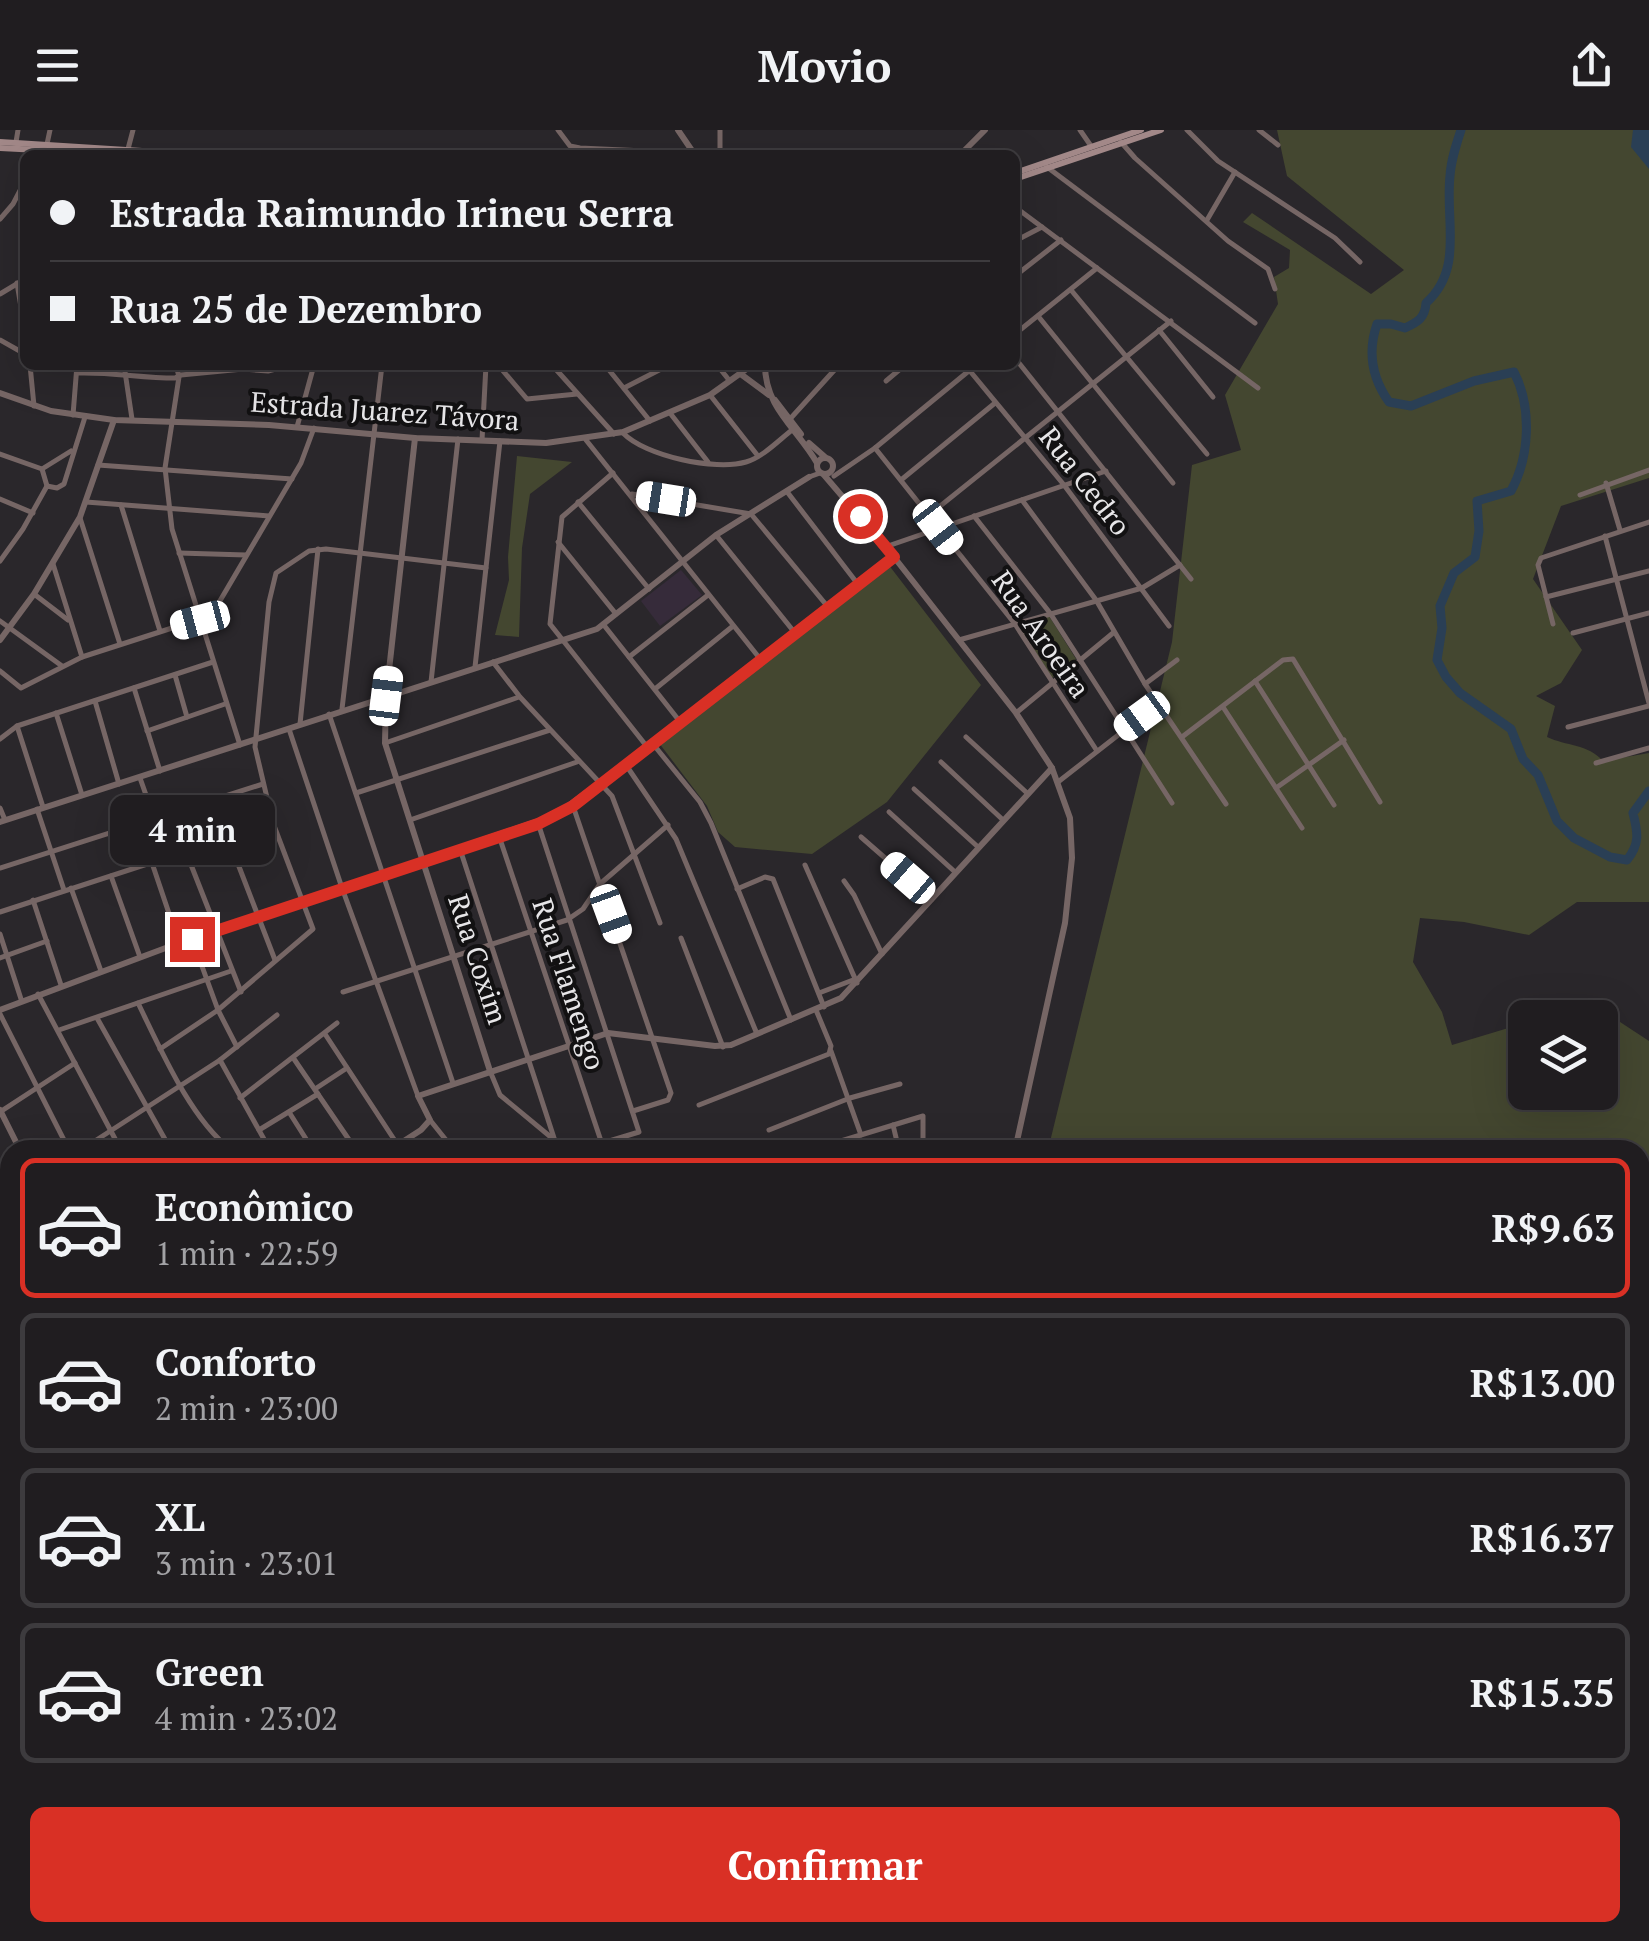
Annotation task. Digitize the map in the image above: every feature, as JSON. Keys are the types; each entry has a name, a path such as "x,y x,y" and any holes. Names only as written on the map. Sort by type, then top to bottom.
{"main road":[{"path":"1020,174 1140,130"},
{"path":"1020,175 1161,130"},
{"path":"0,145 16,142 27,149"},
{"path":"0,145 46,150"}],"street":[{"path":"16,142 18,130"},
{"path":"46,150 50,130"},
{"path":"558,130 570,146 630,150"},
{"path":"965,150 985,130"},
{"path":"1080,130 1091,146"},
{"path":"1186,130 1218,161 1335,238 1360,262"},
{"path":"1259,130 1278,145"},
{"path":"1121,142 1228,241 1268,269 1275,289"},
{"path":"1047,167 1255,323"},
{"path":"1207,220 1235,172"},
{"path":"0,219 20,191"},
{"path":"1020,211 1258,388"},
{"path":"1020,238 1042,227"},
{"path":"1020,272 1061,240"},
{"path":"1020,330 1098,268"},
{"path":"0,294 20,282"},
{"path":"17,283 20,301"},
{"path":"1071,290 1207,454"},
{"path":"1038,316 1173,483"},
{"path":"928,515 1170,321"},
{"path":"1159,330 1213,397"},
{"path":"1020,364 1191,579"},
{"path":"30,370 34,406"},
{"path":"73,415 78,370"},
{"path":"125,370 132,419"},
{"path":"177,370 165,468 170,509 179,552 240,746"},
{"path":"78,373 179,376 204,370"},
{"path":"297,427 313,370"},
{"path":"342,710 381,370"},
{"path":"482,440 486,370"},
{"path":"502,370 527,399 577,394"},
{"path":"556,370 618,433 649,452 708,462 745,463 792,430"},
{"path":"610,370 650,421"},
{"path":"624,388 656,370"},
{"path":"721,370 731,383"},
{"name":"Estrada Juarez Távora","path":"0,393 34,406 114,420 297,427 546,444 618,433 710,396 747,370"},
{"path":"768,370 769,396"},
{"path":"769,370 773,395 825,470"},
{"path":"790,419 834,370"},
{"path":"886,381 899,370"},
{"path":"0,808 2,821 561,641 603,624 716,535 809,477 875,448 965,370"},
{"name":"Rua Cedro","path":"969,370 1064,485 1169,626"},
{"path":"742,375 769,396 1016,713 1058,782 1073,838 1065,922 1016,1140"},
{"path":"710,396 758,456"},
{"path":"900,480 996,402"},
{"path":"670,413 708,462"},
{"path":"47,486 57,488 64,484 84,417"},
{"path":"0,640 34,594 80,517 114,420"},
{"path":"203,630 306,455 314,428"},
{"name":"Rua Coxim","path":"415,438 386,696 385,743 490,1070"},
{"path":"431,682 458,438"},
{"path":"586,440 762,660"},
{"path":"475,667 500,441"},
{"path":"0,454 42,469 73,448"},
{"name":"Rua Aroeira","path":"875,448 1015,624 1097,751"},
{"path":"98,465 292,479"},
{"path":"0,561 47,486 42,469"},
{"path":"1580,495 1649,470"},
{"path":"885,547 1106,471"},
{"path":"612,473 562,517 548,614 550,624 705,811 790,1020"},
{"path":"1606,484 1620,530"},
{"path":"788,493 857,583"},
{"path":"630,494 751,514 828,608"},
{"path":"0,499 33,513"},
{"path":"1022,500 1096,600 1145,684 1226,804"},
{"path":"577,501 649,589"},
{"path":"86,502 269,516"},
{"path":"121,505 160,631"},
{"path":"974,516 1050,613 1172,803"},
{"path":"80,517 120,644"},
{"path":"1552,624 1538,565 1545,556 1649,522"},
{"path":"716,535 795,633"},
{"path":"1568,727 1649,704 1605,536"},
{"path":"557,541 616,614"},
{"path":"300,724 318,549"},
{"path":"160,1049 241,992 313,929 274,823 254,741 272,582 285,565 318,549 486,568"},
{"path":"179,552 246,555"},
{"path":"64,1140 0,1012 140,956 538,824 573,806 894,557"},
{"path":"52,564 82,656"},
{"path":"959,640 1142,588 1180,565"},
{"path":"1546,597 1649,570"},
{"path":"34,594 70,622"},
{"path":"629,657 708,595"},
{"path":"1573,634 1649,613"},
{"path":"0,671 21,688 82,656 200,620"},
{"path":"0,622 62,666"},
{"path":"603,624 682,723"},
{"path":"656,689 733,626"},
{"path":"1016,713 1114,634"},
{"path":"1182,737 1290,658 1380,802"},
{"path":"1145,684 1177,660"},
{"path":"0,738 17,726 213,662"},
{"path":"492,662 578,762 601,783 617,807 660,923"},
{"path":"1639,665 1649,662"},
{"path":"175,676 187,718"},
{"path":"1256,682 1334,805"},
{"path":"134,688 160,771"},
{"path":"385,743 520,697"},
{"path":"94,701 119,784"},
{"path":"148,730 226,704"},
{"path":"1058,782 1159,704"},
{"path":"1223,707 1302,828"},
{"path":"56,713 82,796"},
{"path":"329,714 453,1083"},
{"path":"17,726 50,851 101,970"},
{"path":"289,729 418,1096 446,1140"},
{"path":"356,794 550,730"},
{"path":"966,738 1026,792"},
{"path":"1276,788 1344,740"},
{"path":"1596,763 1649,748"},
{"path":"410,820 578,762"},
{"path":"941,762 1002,820"},
{"path":"626,764 668,825 757,1034"},
{"path":"418,1096 608,1033 723,1047 840,998 1052,768"},
{"path":"140,778 168,857"},
{"path":"0,868 263,784"},
{"path":"914,789 978,847"},
{"path":"573,806 672,1098 633,1110"},
{"path":"889,812 955,872"},
{"path":"0,912 274,823"},
{"path":"538,824 633,1110 638,1132 614,1140"},
{"path":"343,992 568,920 584,908 600,884 668,825"},
{"name":"Rua Flamengo","path":"499,836 601,1140"},
{"path":"861,837 932,899"},
{"path":"228,838 275,960"},
{"path":"460,849 555,1140"},
{"path":"186,852 241,992"},
{"path":"152,863 179,943"},
{"path":"805,864 855,982"},
{"path":"111,876 140,956"},
{"path":"737,888 770,877 819,993 832,1051 861,1136"},
{"path":"844,881 882,954"},
{"path":"33,900 61,985"},
{"path":"0,934 4,957 22,1000"},
{"path":"681,938 723,1047"},
{"path":"192,939 218,1010 237,1047"},
{"path":"4,957 46,942"},
{"path":"58,1030 231,970"},
{"path":"819,993 855,982"},
{"path":"37,994 116,1140"},
{"path":"138,1004 160,1049 220,1140"},
{"path":"96,1140 220,1060 277,1015"},
{"path":"97,1018 165,1140"},
{"path":"240,1098 337,1024"},
{"path":"325,1034 391,1140"},
{"path":"699,1105 832,1051"},
{"path":"294,1059 349,1140"},
{"path":"220,1060 264,1140"},
{"path":"15,1140 0,1111 75,1063"},
{"path":"258,1130 347,1068"},
{"path":"490,1070 500,1094 553,1140"},
{"path":"769,1130 850,1098 900,1084"},
{"path":"289,1112 307,1140"},
{"path":"847,1140 924,1116 924,1140"},
{"path":"406,1140 430,1120"},
{"path":"893,1125 897,1140"}],"shaded area":[{"path":"681,570 702,595 660,626 641,601"}],"green space":[{"path":"1277,130 1649,130 1649,478 1561,506 1533,579 1582,650 1561,683 1536,696 1555,706 1547,737 1584,748 1603,761 1649,753 1649,902 1577,902 1529,935 1420,918 1413,962 1442,1012 1452,1045 1508,1028 1508,1110 1618,1110 1618,1021 1649,1041 1649,1140 1050,1140 1172,642 1192,465 1241,450 1225,395 1278,304 1274,277 1289,268 1290,250 1243,222 1252,213 1371,294 1404,270 1287,176"},
{"path":"517,456 572,462 530,494 522,548 519,637 495,635 509,580"},
{"path":"888,564 981,685 887,802 812,854 735,847 718,832 707,806 659,743"},
{"path":"1049,616 1076,659 1052,678 1019,626"}],"water":[{"path":"1633,130 1649,130 1649,169 1631,147"}],"waterway":[{"path":"1461,130 1451,170 1450,244 1445,275 1417,321 1405,328 1377,324 1372,345 1373,365 1389,402 1411,406 1474,381 1514,372 1524,400 1526,432 1522,463 1511,491 1477,501 1479,531 1475,557 1454,573 1440,606 1442,628 1437,660 1460,693 1511,729 1523,759 1538,775 1557,821 1574,838 1610,857 1627,860 1637,838 1633,813 1649,791"}],"route":[{"path":"192,939 538,824 573,806 894,557 860,516"}]}
